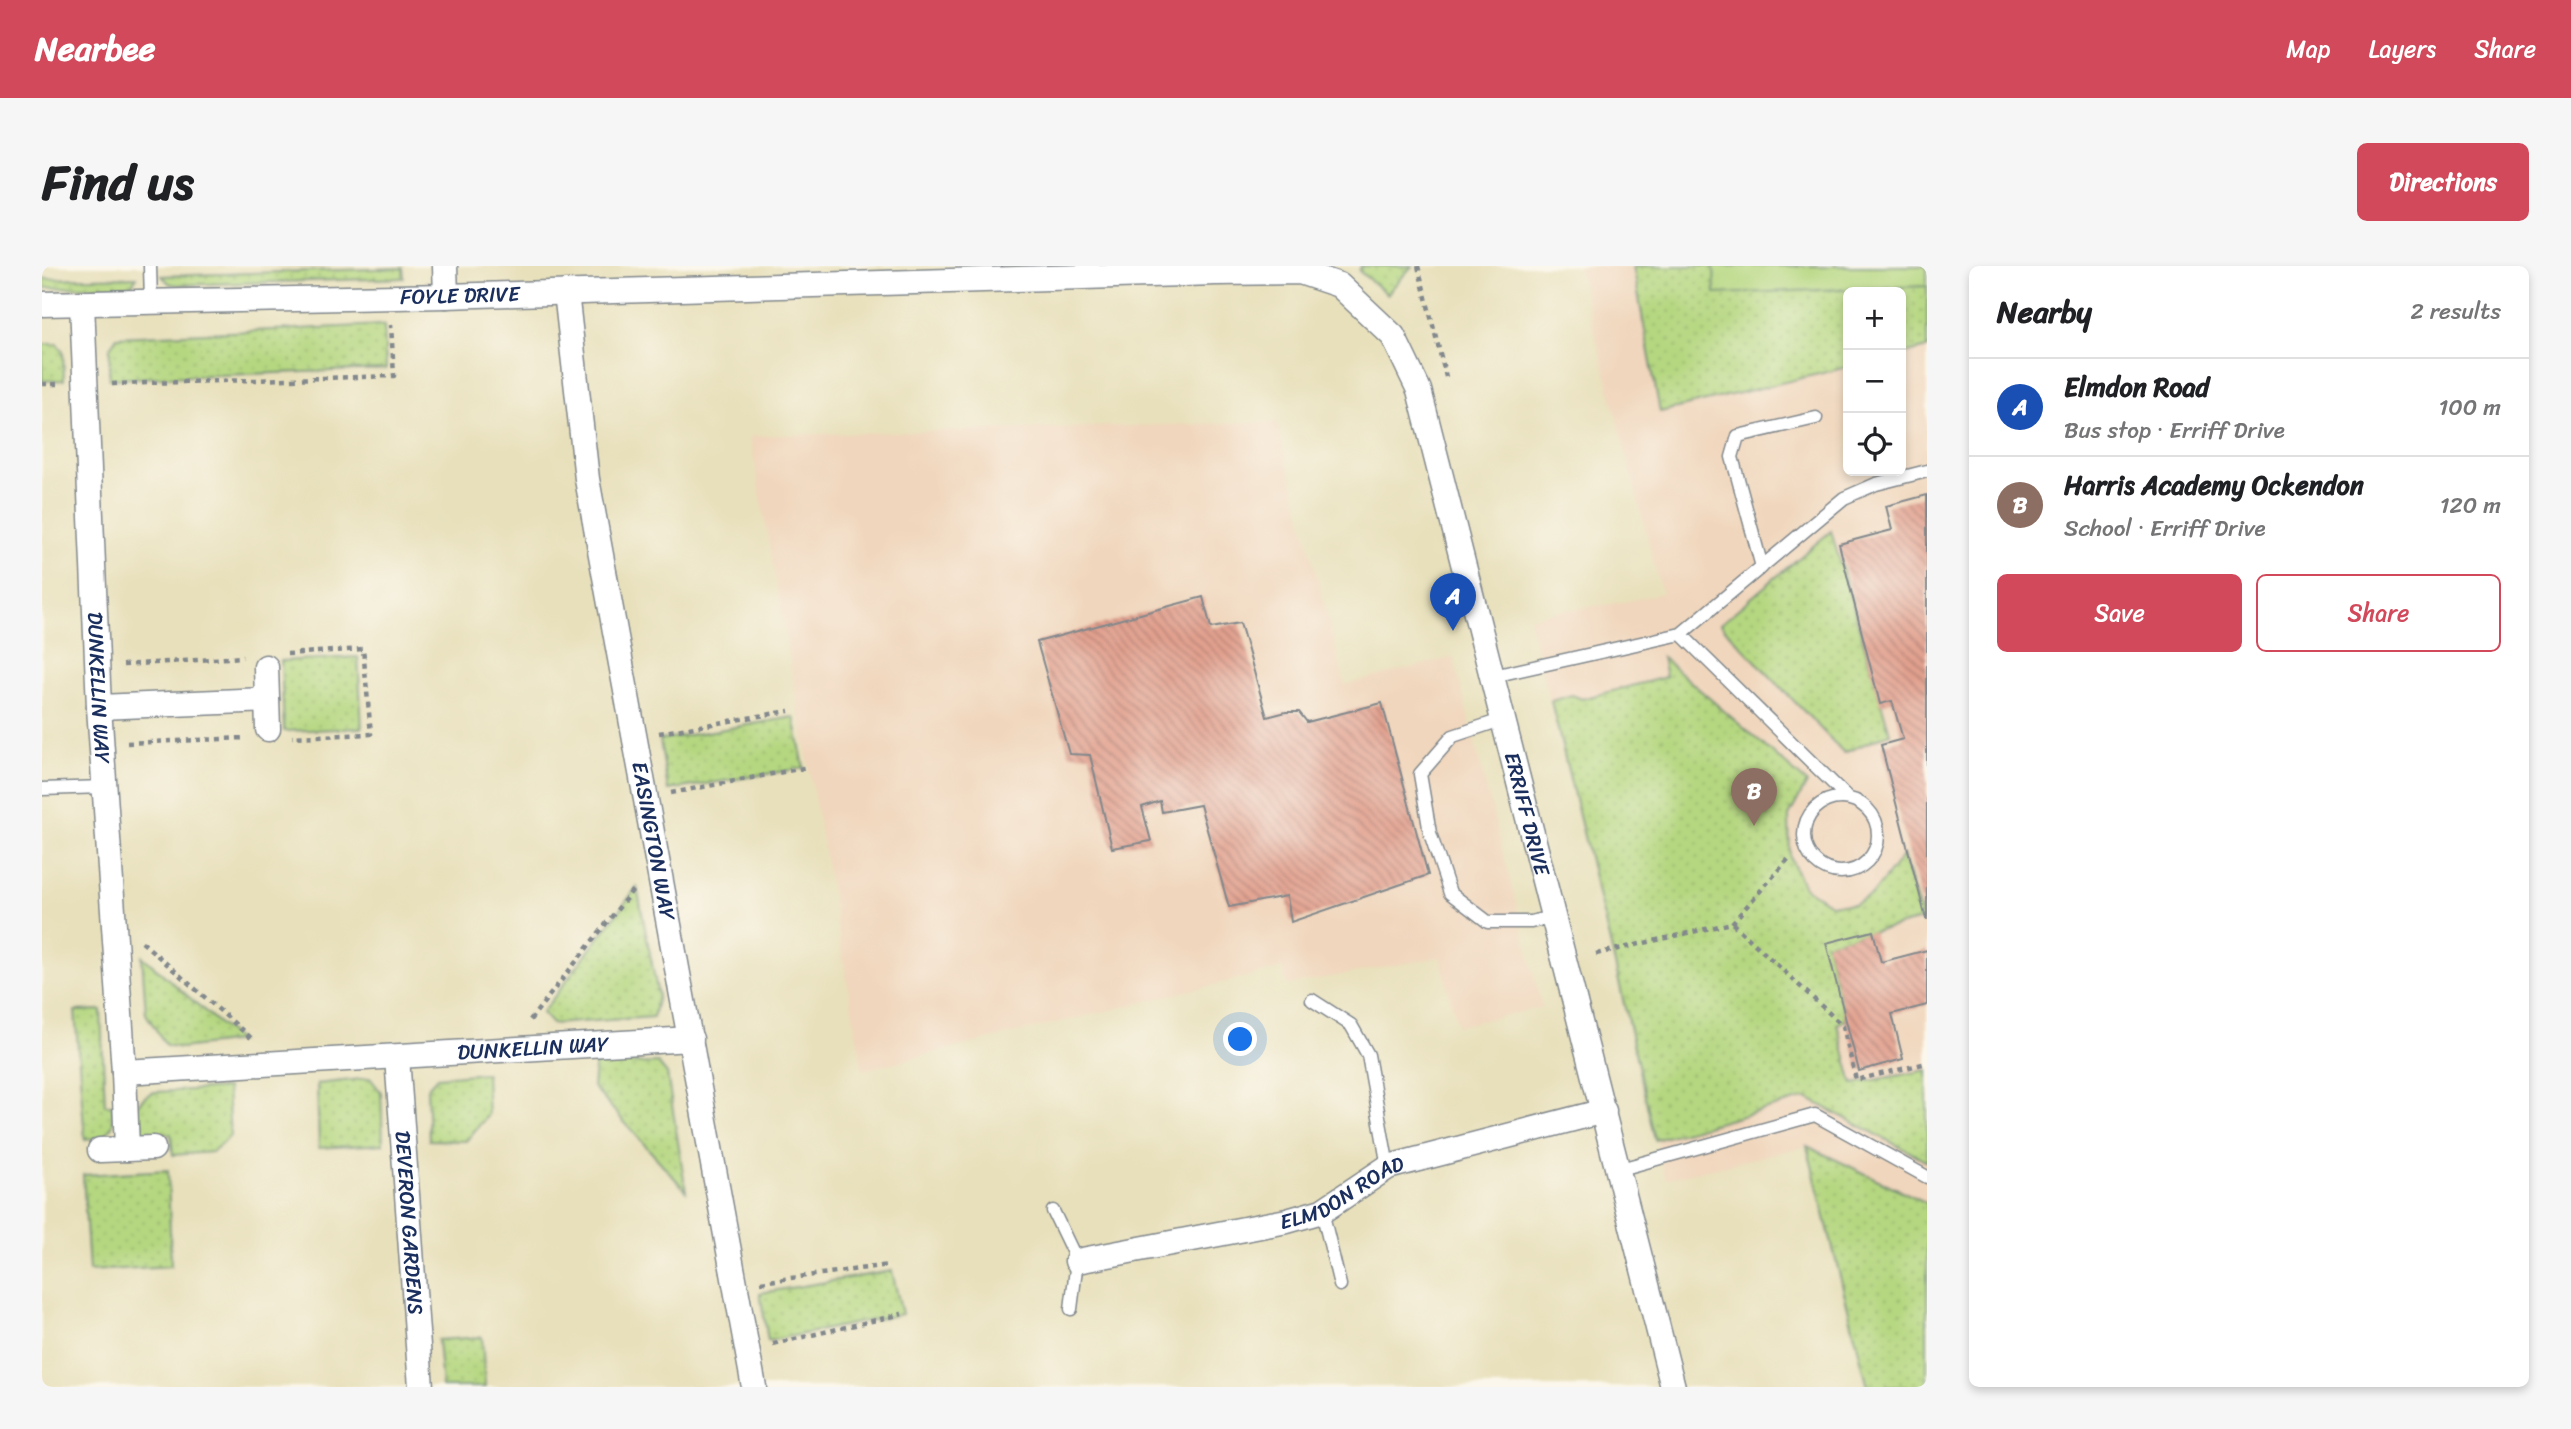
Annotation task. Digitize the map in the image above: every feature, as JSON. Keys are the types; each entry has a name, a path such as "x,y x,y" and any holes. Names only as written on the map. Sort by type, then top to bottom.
{"street":[{"path":"445,266 446,296"},
{"name":"FOYLE DRIVE","path":"42,304 446,296 1216,273 1300,272 1343,276"},
{"name":"ERRIFF DRIVE","path":"1343,276 1392,336 1419,390 1673,1387"},
{"name":"EASINGTON WAY","path":"566,292 587,479 754,1387"},
{"name":"DUNKELLIN WAY","path":"82,303 99,707 127,1149"},
{"path":"266,667 268,729"},
{"path":"99,707 267,700"},
{"name":"DUNKELLIN WAY","path":"124,1072 691,1039"},
{"name":"DEVERON GARDENS","path":"397,1057 421,1387"},
{"name":"ELMDON ROAD","path":"1077,1261 1268,1227 1322,1211 1388,1167 1604,1111"},
{"path":"100,1150 153,1148"}],"lane":[{"path":"150,266 151,302"},
{"path":"1762,567 1732,457 1738,436 1816,418"},
{"path":"1493,676 1681,635 1844,498 1876,484 1927,471"},
{"path":"1681,635 1849,799 1863,804 1872,813 1878,824 1879,837 1870,860 1848,873 1835,873 1823,869 1807,851 1804,827 1809,816 1828,800 1849,799"},
{"path":"1504,719 1453,736 1420,774 1430,833 1450,894 1488,922 1531,922 1554,916"},
{"path":"42,789 104,787"},
{"path":"1312,1000 1351,1025 1368,1055 1388,1167"},
{"path":"1618,1170 1815,1115 1927,1177"},
{"path":"1053,1211 1077,1261 1070,1309"},
{"path":"1322,1211 1340,1285"}],"path":[{"path":"1418,266 1446,380"},
{"path":"104,384 394,376 391,325"},
{"path":"653,733 789,711"},
{"path":"663,794 804,768"},
{"path":"1596,954 1732,923 1790,858"},
{"path":"529,1022 636,886"},
{"path":"1732,923 1843,1026 1856,1080 1927,1063"},
{"path":"139,939 252,1038"},
{"path":"749,1284 889,1265"},
{"path":"760,1347 902,1314"}],"shaded area":[{"path":"1578,266 1927,266 1927,1387 1868,1387 1807,1146 1666,1179 1529,618 1662,593"},
{"path":"1277,422 1345,685 1453,657 1542,1007 1458,1026 1440,957 1287,985 1283,968 863,1070 750,436"}],"green space":[{"path":"1361,266 1412,266 1387,294 1359,271"},
{"path":"1633,266 1927,266 1927,348 1906,354 1906,287 1843,287 1843,368 1660,412"},
{"path":"1714,266 1927,266 1927,286 1843,287 1843,289 1715,294"},
{"path":"403,268 404,278 178,285 170,284 162,276"},
{"path":"137,277 131,286 42,288 42,279"},
{"path":"384,325 386,369 109,379 110,347 117,337"},
{"path":"42,344 57,344 63,351 64,380 42,381"},
{"path":"1831,531 1890,733 1844,753 1720,624"},
{"path":"358,657 362,728 284,731 281,661"},
{"path":"1662,657 1807,783 1789,816 1790,857 1804,887 1830,904 1854,904 1872,895 1903,855 1922,920 1826,943 1846,1020 1837,1024 1853,1084 1927,1070 1927,1161 1807,1098 1655,1140 1551,701 1572,695 1582,699 1666,677"},
{"path":"794,717 804,768 668,790 660,740"},
{"path":"637,887 658,995 653,1017 552,1024 542,1013"},
{"path":"142,956 239,1041 181,1048 166,1045 146,1014"},
{"path":"101,1010 105,1105 112,1105 113,1124 106,1136 85,1140 75,1011"},
{"path":"658,1063 667,1074 686,1191 593,1087 595,1064"},
{"path":"486,1073 488,1115 466,1141 429,1140 427,1088 437,1077"},
{"path":"370,1078 381,1092 383,1144 319,1148 317,1084"},
{"path":"227,1088 230,1136 212,1152 173,1155 171,1134 145,1135 138,1122 139,1104 147,1095 155,1092"},
{"path":"1807,1146 1927,1203 1927,1387 1868,1387"},
{"path":"168,1170 171,1266 89,1271 83,1175"},
{"path":"892,1271 902,1314 768,1341 760,1293"},
{"path":"482,1337 485,1387 442,1387 438,1340"}],"building":[{"path":"1927,495 1926,919 1881,745 1903,739 1892,701 1880,704 1839,544 1892,530 1886,506"},
{"path":"1203,597 1211,628 1240,623 1267,717 1299,712 1307,722 1382,703 1428,875 1291,922 1287,896 1229,907 1200,805 1162,812 1160,801 1142,807 1151,841 1112,848 1090,755 1069,754 1037,642"},
{"path":"1873,931 1881,962 1927,950 1927,1005 1892,1014 1903,1059 1859,1071 1826,943"}],"place":[{"name":"Elmdon Road","path":"1453,631"},
{"name":"Harris Academy Ockendon","path":"1754,826"}]}
